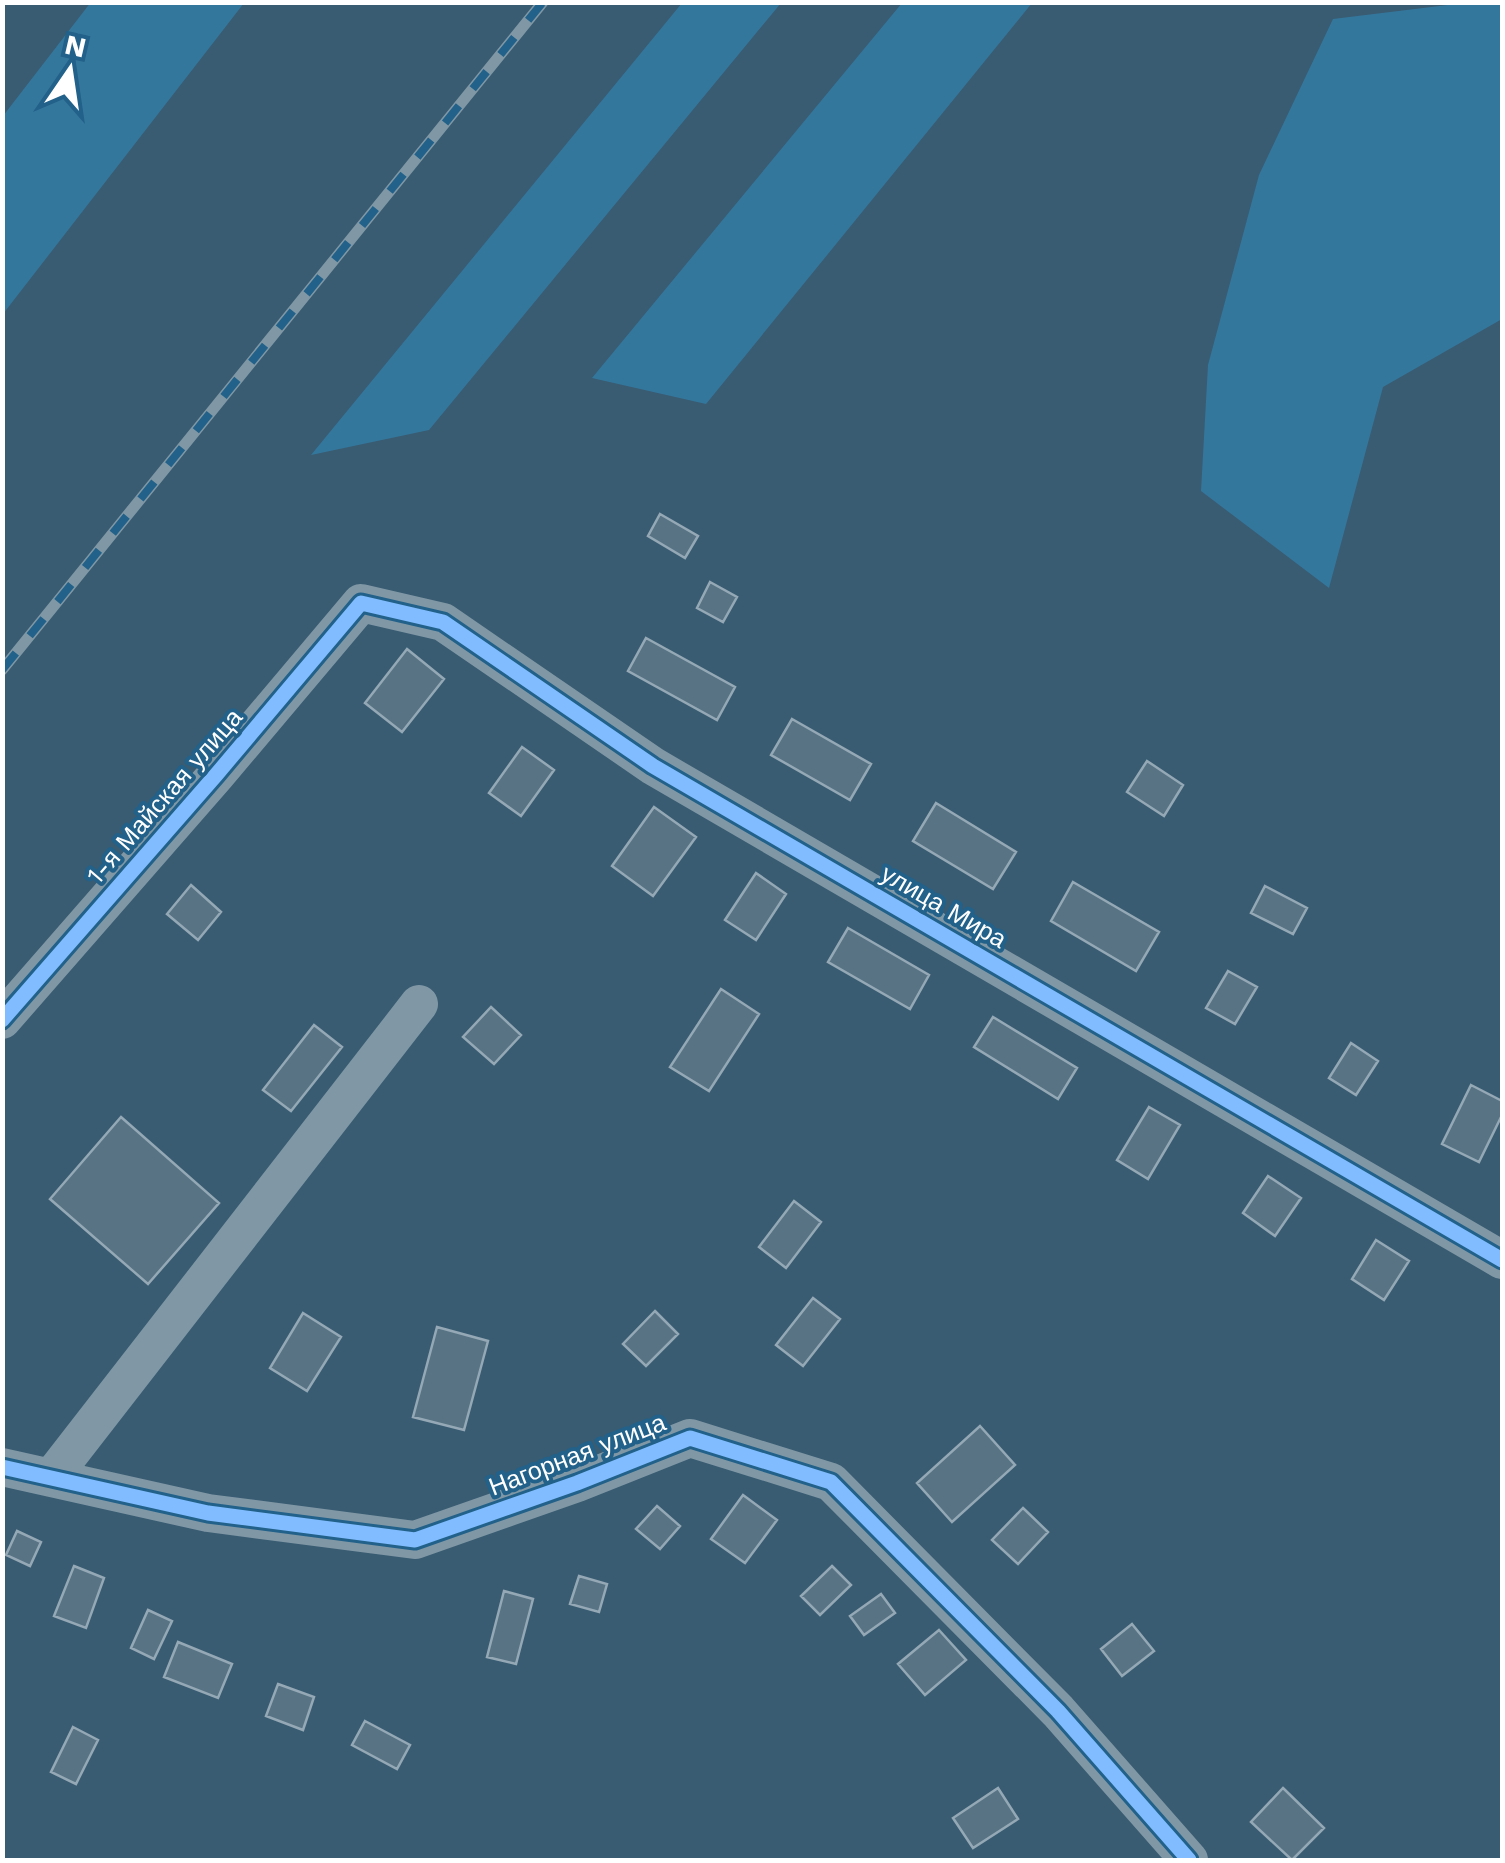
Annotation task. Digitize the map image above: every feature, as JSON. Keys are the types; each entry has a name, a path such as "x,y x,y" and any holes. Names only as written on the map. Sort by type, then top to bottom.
{"street":[{"name":"1-я Майская улица","path":"2,1020 361,604"},
{"name":"улица Мира","path":"361,604 443,622 652,766 1502,1260"},
{"path":"50,1478 419,1004"},
{"name":"Нагорная улица","path":"2,1468 208,1513 415,1540 690,1438 831,1482 1058,1711 1189,1860"}],"shaded area":[{"path":"91,2 244,3 3,314 3,116"},
{"path":"682,3 781,3 429,430 311,455"},
{"path":"902,3 1032,3 706,404 592,378"},
{"path":"1464,3 1502,3 1502,319 1383,387 1329,588 1201,491 1208,365 1259,175 1333,19"}],"building":[{"path":"660,514 698,536 685,558 648,536"},
{"path":"710,582 737,597 723,622 697,608"},
{"path":"646,638 735,687 717,720 628,671"},
{"path":"407,649 444,679 402,732 365,703"},
{"path":"792,719 871,764 850,800 771,755"},
{"path":"522,747 554,770 521,816 489,793"},
{"path":"1147,761 1183,785 1164,816 1127,792"},
{"path":"936,803 1016,852 993,889 913,841"},
{"path":"654,807 696,837 653,896 612,866"},
{"path":"756,873 786,894 756,940 725,920"},
{"path":"1073,882 1159,932 1136,971 1051,921"},
{"path":"191,885 221,912 198,940 167,914"},
{"path":"1265,886 1307,908 1293,934 1251,913"},
{"path":"848,928 929,975 910,1009 828,962"},
{"path":"1228,971 1257,987 1235,1024 1206,1008"},
{"path":"721,989 759,1014 709,1091 670,1067"},
{"path":"491,1007 521,1035 494,1064 463,1037"},
{"path":"993,1017 1077,1068 1058,1099 974,1047"},
{"path":"314,1025 342,1047 291,1111 263,1090"},
{"path":"1351,1043 1378,1061 1356,1095 1329,1078"},
{"path":"1471,1085 1502,1101 1502,1115 1479,1162 1442,1144"},
{"path":"1149,1107 1180,1125 1148,1179 1117,1160"},
{"path":"121,1117 219,1203 148,1284 50,1199"},
{"path":"1268,1176 1301,1198 1275,1236 1243,1213"},
{"path":"794,1201 821,1222 786,1268 759,1247"},
{"path":"1376,1240 1409,1261 1384,1300 1352,1279"},
{"path":"813,1298 840,1319 803,1366 776,1345"},
{"path":"655,1311 678,1334 646,1366 623,1344"},
{"path":"303,1313 341,1337 307,1391 270,1368"},
{"path":"437,1327 488,1341 464,1430 413,1417"},
{"path":"980,1426 1015,1465 952,1522 917,1483"},
{"path":"743,1495 777,1520 745,1563 711,1539"},
{"path":"657,1506 680,1526 660,1549 636,1529"},
{"path":"1023,1508 1048,1532 1018,1564 992,1540"},
{"path":"17,1531 41,1542 30,1566 6,1555"},
{"path":"74,1566 104,1578 86,1628 54,1616"},
{"path":"832,1566 851,1585 820,1615 801,1596"},
{"path":"579,1576 607,1584 599,1612 570,1604"},
{"path":"504,1591 533,1599 516,1664 487,1657"},
{"path":"881,1594 895,1613 864,1635 850,1616"},
{"path":"148,1610 172,1621 154,1659 131,1648"},
{"path":"1132,1624 1154,1651 1122,1676 1101,1649"},
{"path":"939,1630 966,1660 925,1695 898,1664"},
{"path":"178,1642 232,1664 218,1698 164,1677"},
{"path":"278,1684 314,1697 303,1730 266,1716"},
{"path":"365,1721 410,1745 397,1769 352,1745"},
{"path":"73,1727 98,1740 76,1784 51,1772"},
{"path":"998,1788 1018,1819 973,1848 953,1818"},
{"path":"1283,1788 1324,1828 1292,1860 1251,1822"}],"railway":[{"path":"2,670 543,2"}],"cycle path":[{"path":"2,1020 361,603 443,622 653,766 1502,1260"},
{"path":"2,1467 208,1513 415,1540 690,1438 831,1482 1058,1711 1189,1860"}]}
